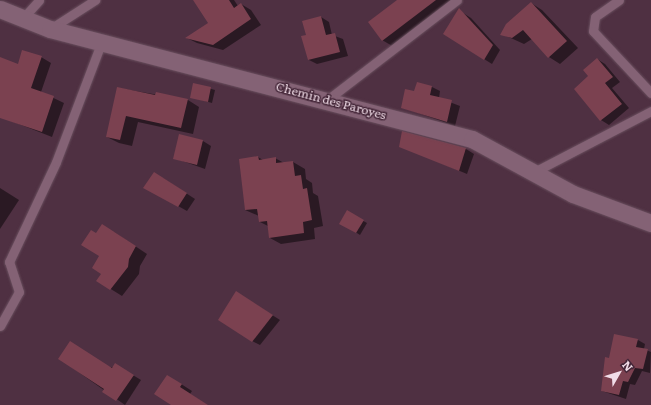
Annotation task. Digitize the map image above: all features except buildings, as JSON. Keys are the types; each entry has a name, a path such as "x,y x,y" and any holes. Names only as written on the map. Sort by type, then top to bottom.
{"street":[{"name":"Chemin des Paroyes","path":"0,9 50,28 472,139 573,194 651,223"}],"lane":[{"path":"23,18 40,0"},
{"path":"50,28 95,0"},
{"path":"327,100 457,0"},
{"path":"619,0 595,17 592,30 651,93"},
{"path":"0,326 20,292 9,262 56,162 102,41"},
{"path":"532,173 651,111"}]}
